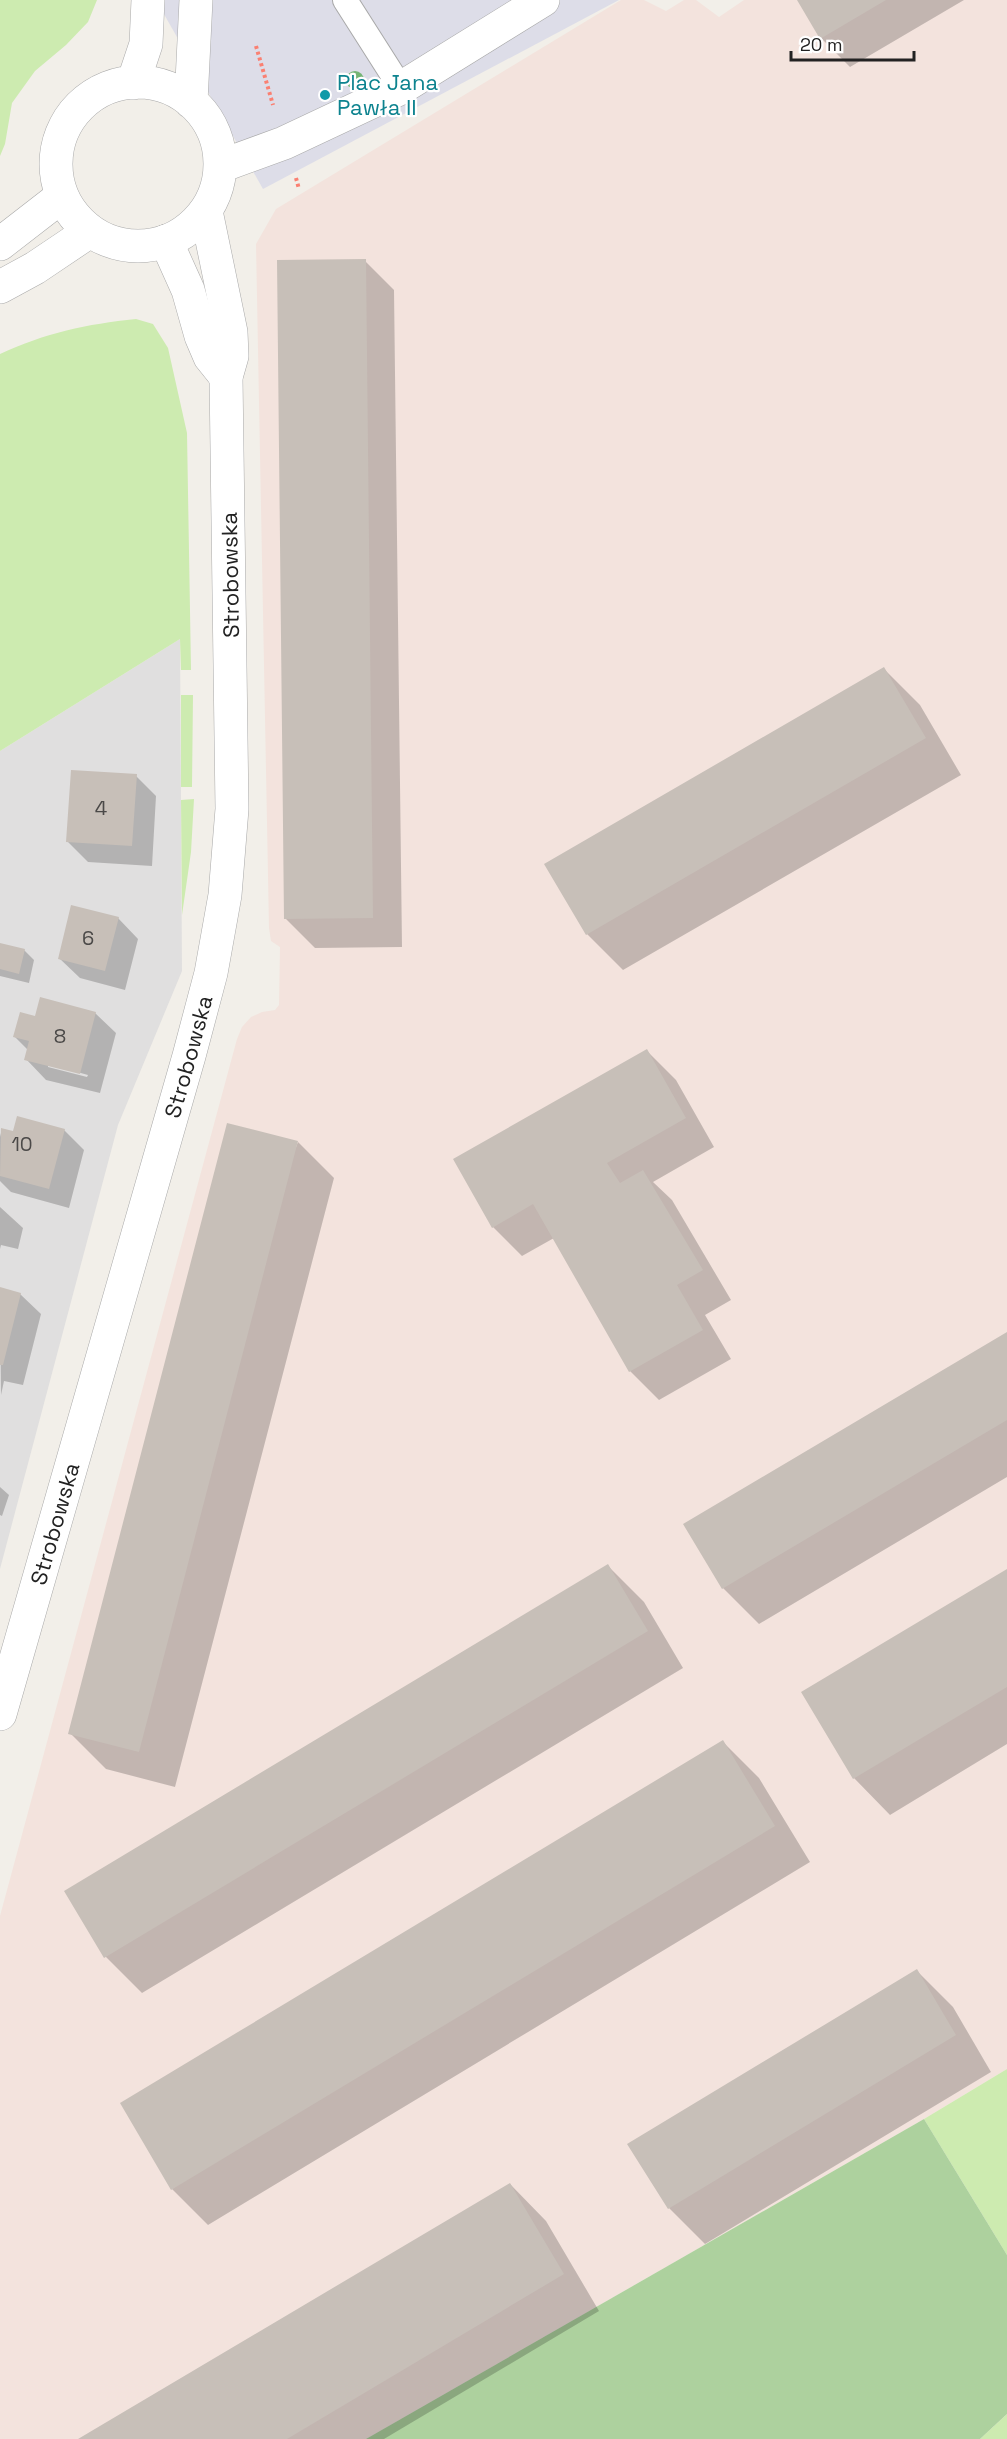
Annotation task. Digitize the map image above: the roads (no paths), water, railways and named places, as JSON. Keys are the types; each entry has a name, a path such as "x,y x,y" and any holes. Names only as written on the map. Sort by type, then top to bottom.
{"street":[{"path":"133,83 146,44 148,0"},
{"path":"191,102 196,0"},
{"path":"221,166 284,142 401,88 543,0"},
{"path":"133,83 146,83 170,89 191,102 211,129 218,144 221,166 217,188 206,211 193,226 175,238 131,247 90,231 73,216 62,196 57,175 56,152 64,129 78,108 98,93 121,84 133,83"},
{"path":"0,244 62,196"},
{"name":"Strobowska","path":"0,1714 189,1056 211,973 225,895 232,809 226,378 232,356 231,332 206,211"},
{"path":"0,287 34,268 90,231"},
{"path":"166,241 188,290 201,336 210,357 226,378"}],"lane":[{"path":"345,0 401,88"}],"place":[{"name":"Plac Jana Pawła II","path":"325,95"}]}
